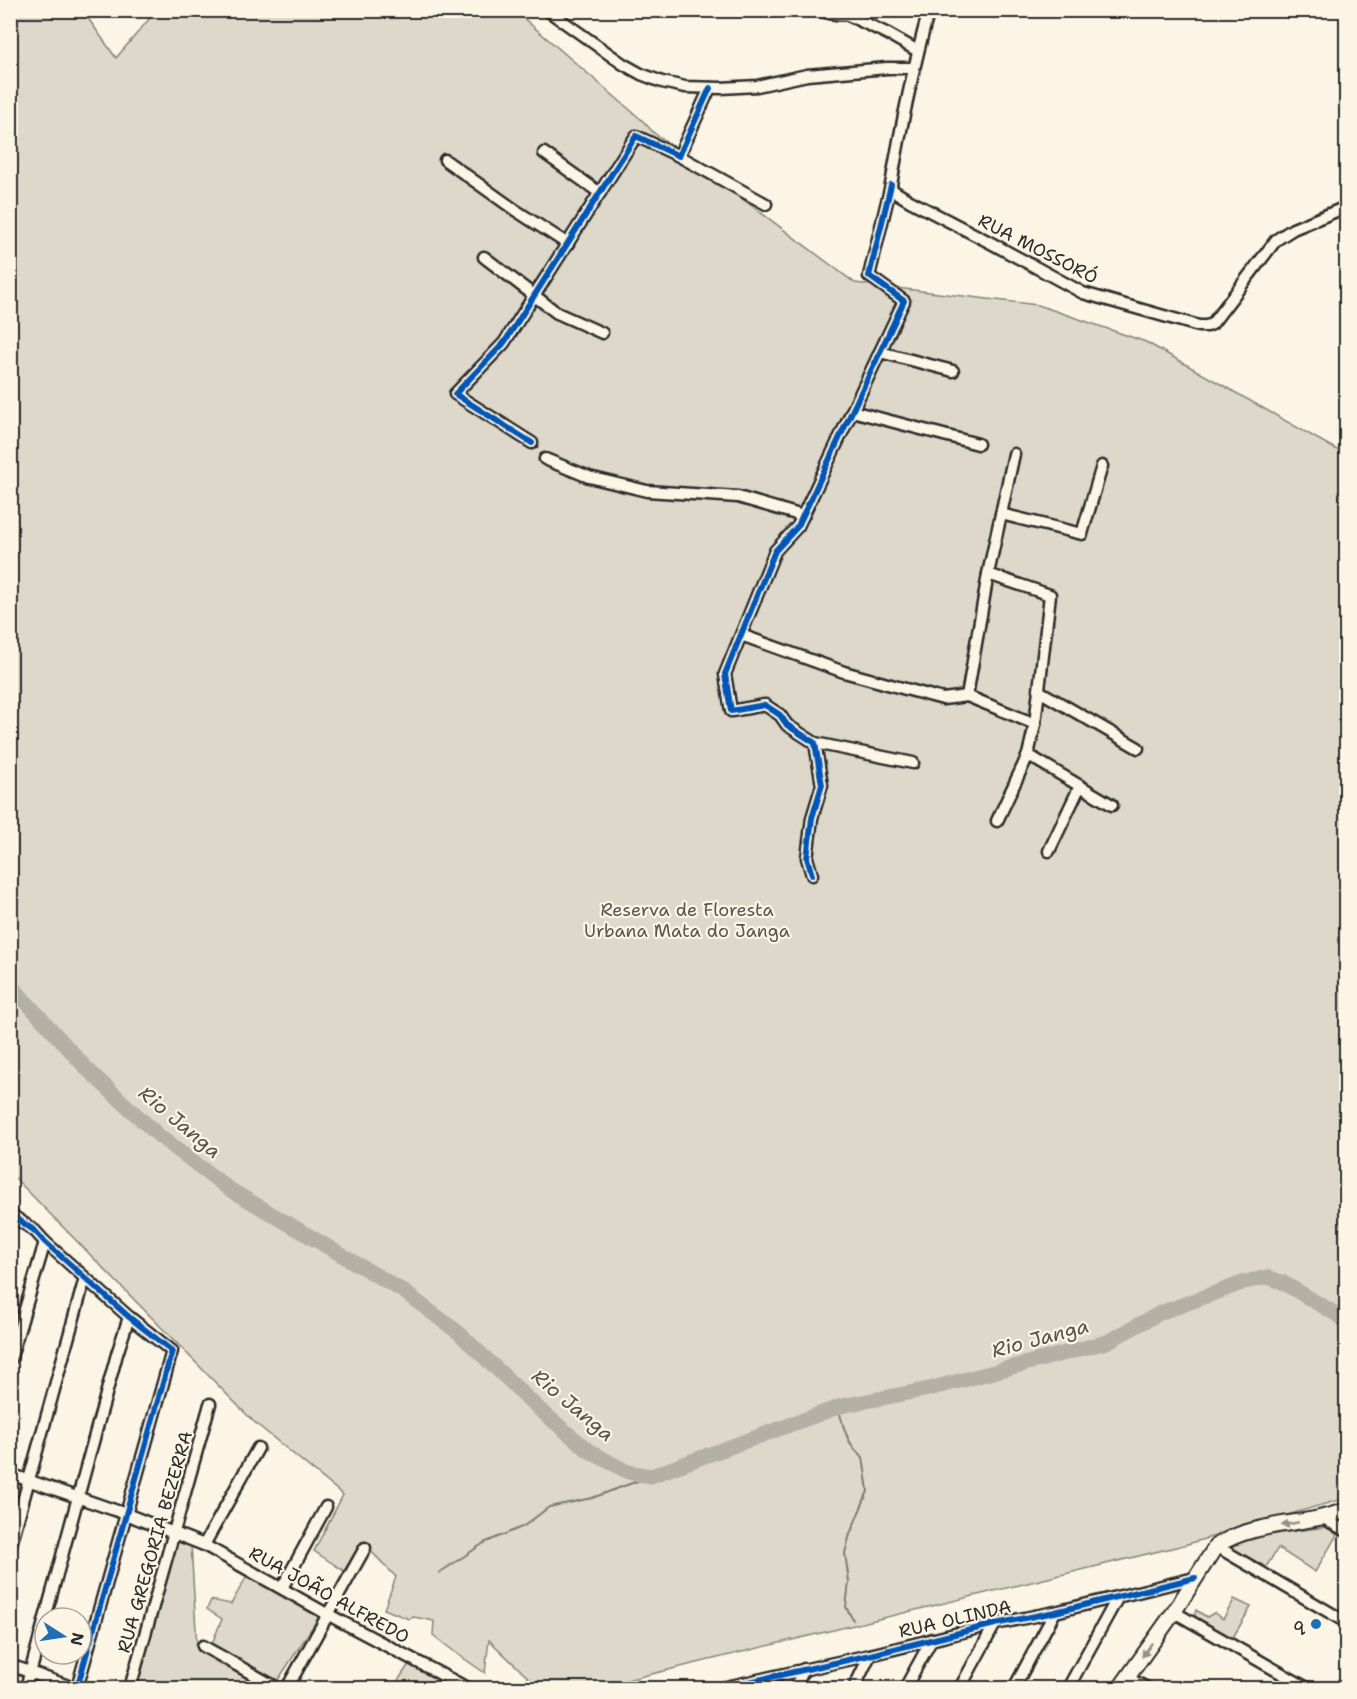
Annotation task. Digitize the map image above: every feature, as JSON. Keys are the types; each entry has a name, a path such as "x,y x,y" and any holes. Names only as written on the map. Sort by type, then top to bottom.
{"main road":[{"path":"1124,1683 1216,1546 1225,1540 1248,1532 1323,1518 1347,1510"},
{"path":"1343,1689 1347,1683"}],"street":[{"path":"547,10 623,64 662,82 685,87 758,86 807,75 914,68"},
{"path":"817,10 837,15 848,15 861,10"},
{"path":"913,763 815,743 787,725 780,715 765,705 731,711 725,674 775,551 798,526 904,301 869,276 891,185 901,124 929,10"},
{"path":"848,15 918,51"},
{"path":"679,156 710,88"},
{"path":"532,443 455,394 504,343 636,136 679,156 766,204"},
{"path":"544,153 600,193"},
{"path":"445,160 515,210 568,244"},
{"name":"RUA MOSSORÓ","path":"891,185 892,190 899,195 1083,293 1204,327 1212,324 1276,240 1293,229 1347,207"},
{"path":"484,257 557,313 602,333"},
{"path":"880,352 953,371"},
{"path":"852,411 978,444"},
{"path":"967,696 988,574 1014,454"},
{"path":"545,459 589,477 646,490 738,497 803,516"},
{"path":"1001,514 1082,534 1102,466"},
{"path":"988,574 1050,596 1035,724 1028,755 997,821"},
{"path":"741,635 844,672 902,688 943,699 967,696 1035,724"},
{"path":"1039,691 1138,748"},
{"path":"812,875 807,858 812,818 822,785 815,743"},
{"path":"1028,755 1112,805"},
{"path":"1050,851 1080,786"},
{"path":"10,1214 35,1230 85,1278 171,1351 76,1689 10,1665"},
{"path":"10,1360 45,1242"},
{"path":"10,1548 85,1278"},
{"path":"26,1689 77,1497 129,1317"},
{"name":"RUA GREGORIA BEZERRA","path":"130,1689 210,1404"},
{"path":"204,1545 258,1448"},
{"name":"RUA JOÃO ALFREDO","path":"10,1474 126,1514 204,1545 467,1689"},
{"path":"282,1588 326,1508"},
{"path":"1323,1518 1347,1531"},
{"path":"1216,1546 1347,1622"},
{"path":"287,1689 365,1548"},
{"name":"RUA OLINDA","path":"722,1689 1195,1578"},
{"path":"1068,1689 1118,1596"},
{"path":"1173,1611 1307,1689"},
{"path":"1014,1689 1055,1612"},
{"path":"960,1689 995,1624"},
{"path":"905,1689 932,1639"},
{"path":"202,1646 277,1689"},
{"path":"854,1689 870,1655"},
{"path":"795,1689 804,1669"},
{"path":"1124,1683 1146,1689"}],"green space":[{"name":"Reserva de Floresta Urbana Mata do Janga","path":"11,11 83,11 116,58 156,11 515,11 653,132 855,283 1038,305 1146,342 1346,455 1346,1498 1184,1545 594,1688 539,1688 489,1640 485,1673 433,1635 434,1621 414,1617 409,1619 384,1609 396,1577 362,1542 344,1571 314,1551 343,1495 253,1421 11,1175"},
{"path":"1327,1527 1337,1535 1315,1572 1278,1548 1266,1567 1228,1546 1272,1534"},
{"path":"176,1538 191,1544 197,1647 266,1688 135,1688"},
{"path":"247,1576 319,1617 278,1680 211,1646 222,1619 207,1609 211,1600 231,1604"},
{"path":"1234,1599 1251,1607 1232,1639 1194,1620 1196,1610 1207,1617 1214,1613 1223,1619"},
{"path":"409,1664 456,1688 408,1688 397,1682"}],"waterway":[{"name":"Rio Janga","path":"10,984 87,1069 158,1135 229,1189 403,1291 459,1333 539,1409 589,1451 628,1472 651,1476 841,1406 929,1389 1107,1342 1160,1313 1245,1282 1267,1277 1282,1282 1346,1320"},
{"path":"838,1407 849,1441 863,1457 868,1491 850,1534 845,1553 849,1582 846,1607 853,1620"},
{"path":"439,1573 484,1543 524,1526 549,1507 592,1498 651,1476"}],"cycle path":[{"path":"532,443 455,394 504,343 636,136 679,156 710,88"},
{"path":"812,875 807,858 812,818 822,785 815,743 787,725 780,715 765,705 731,711 725,674 775,551 798,526 904,301 869,276 891,185"},
{"path":"10,1214 35,1231 129,1317 172,1351 77,1688"},
{"path":"722,1688 1195,1578"}],"place":[{"name":"q","path":"1316,1624"}]}
